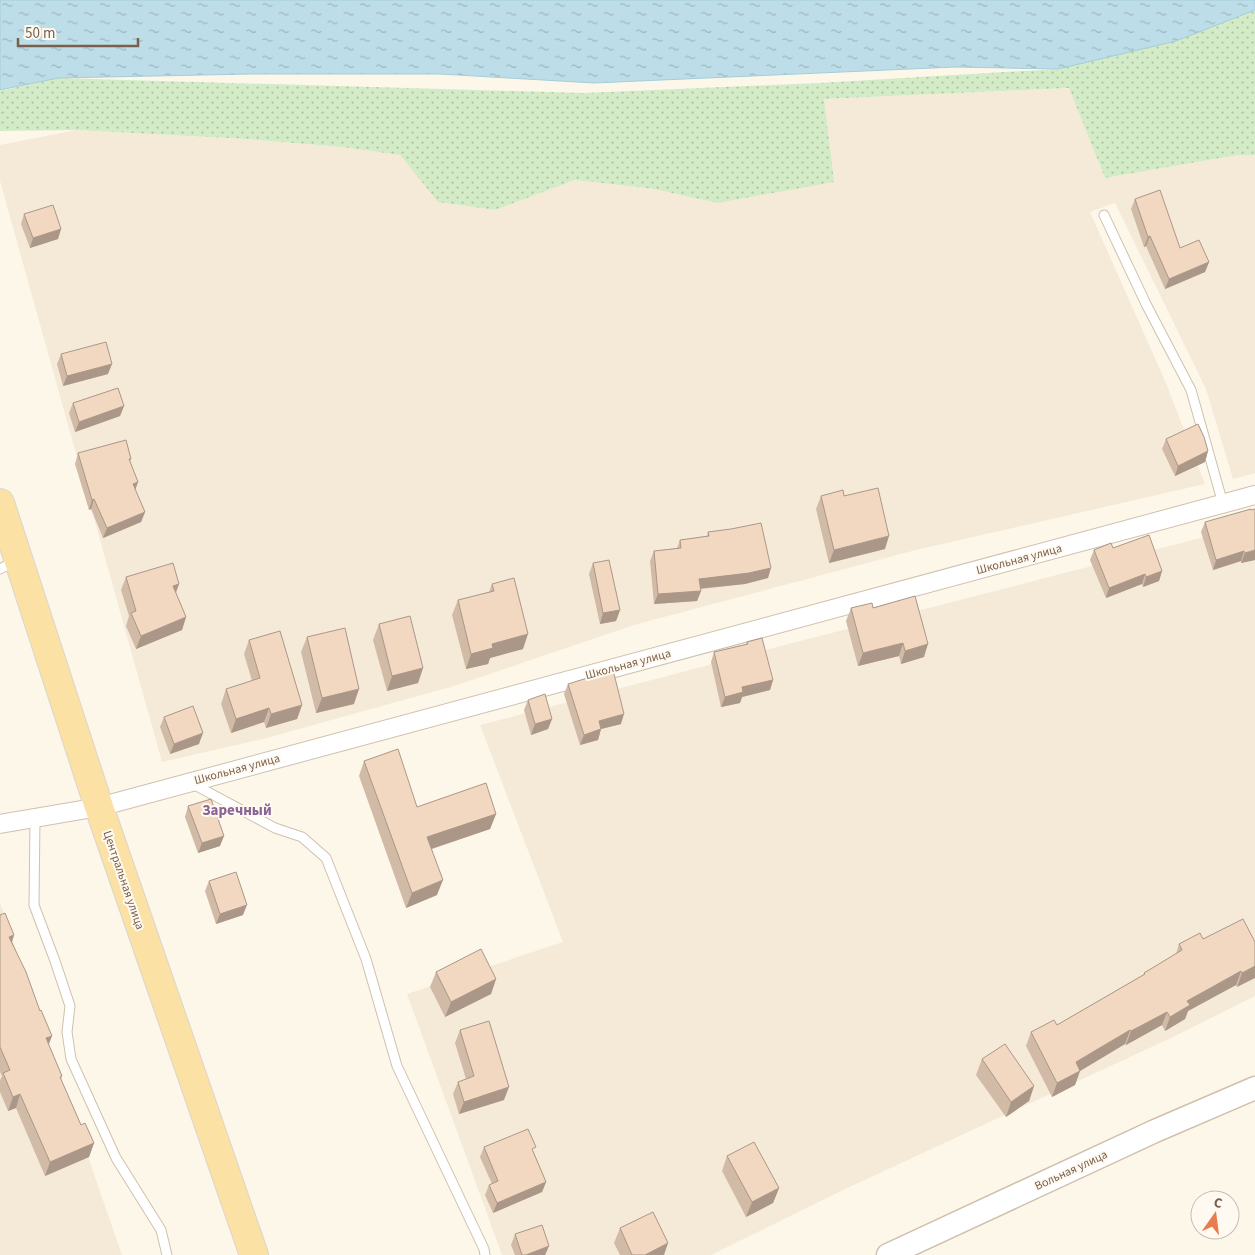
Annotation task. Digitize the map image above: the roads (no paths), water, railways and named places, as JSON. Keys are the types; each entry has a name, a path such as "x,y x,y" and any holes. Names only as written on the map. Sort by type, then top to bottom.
{"main road":[{"name":"Центральная улица","path":"0,503 9,564 99,807 254,1255"}],"street":[{"name":"Школьная улица","path":"0,824 99,807 1255,495"},
{"name":"Вольная улица","path":"888,1255 1154,1131 1255,1088"}],"lane":[{"path":"1104,215 1146,304 1191,390 1223,504"},
{"path":"189,782 276,828 302,837 326,858 366,958 397,1066 484,1249 485,1255"},
{"path":"35,818 34,905 70,1006 67,1032 71,1059 116,1158 161,1230 167,1255"}],"water":[{"path":"0,0 1255,0 1255,10 1176,41 1058,69 955,67 594,83 440,74 250,74 58,78 0,90"}],"district":[{"name":"Заречный","path":"237,810"}]}
